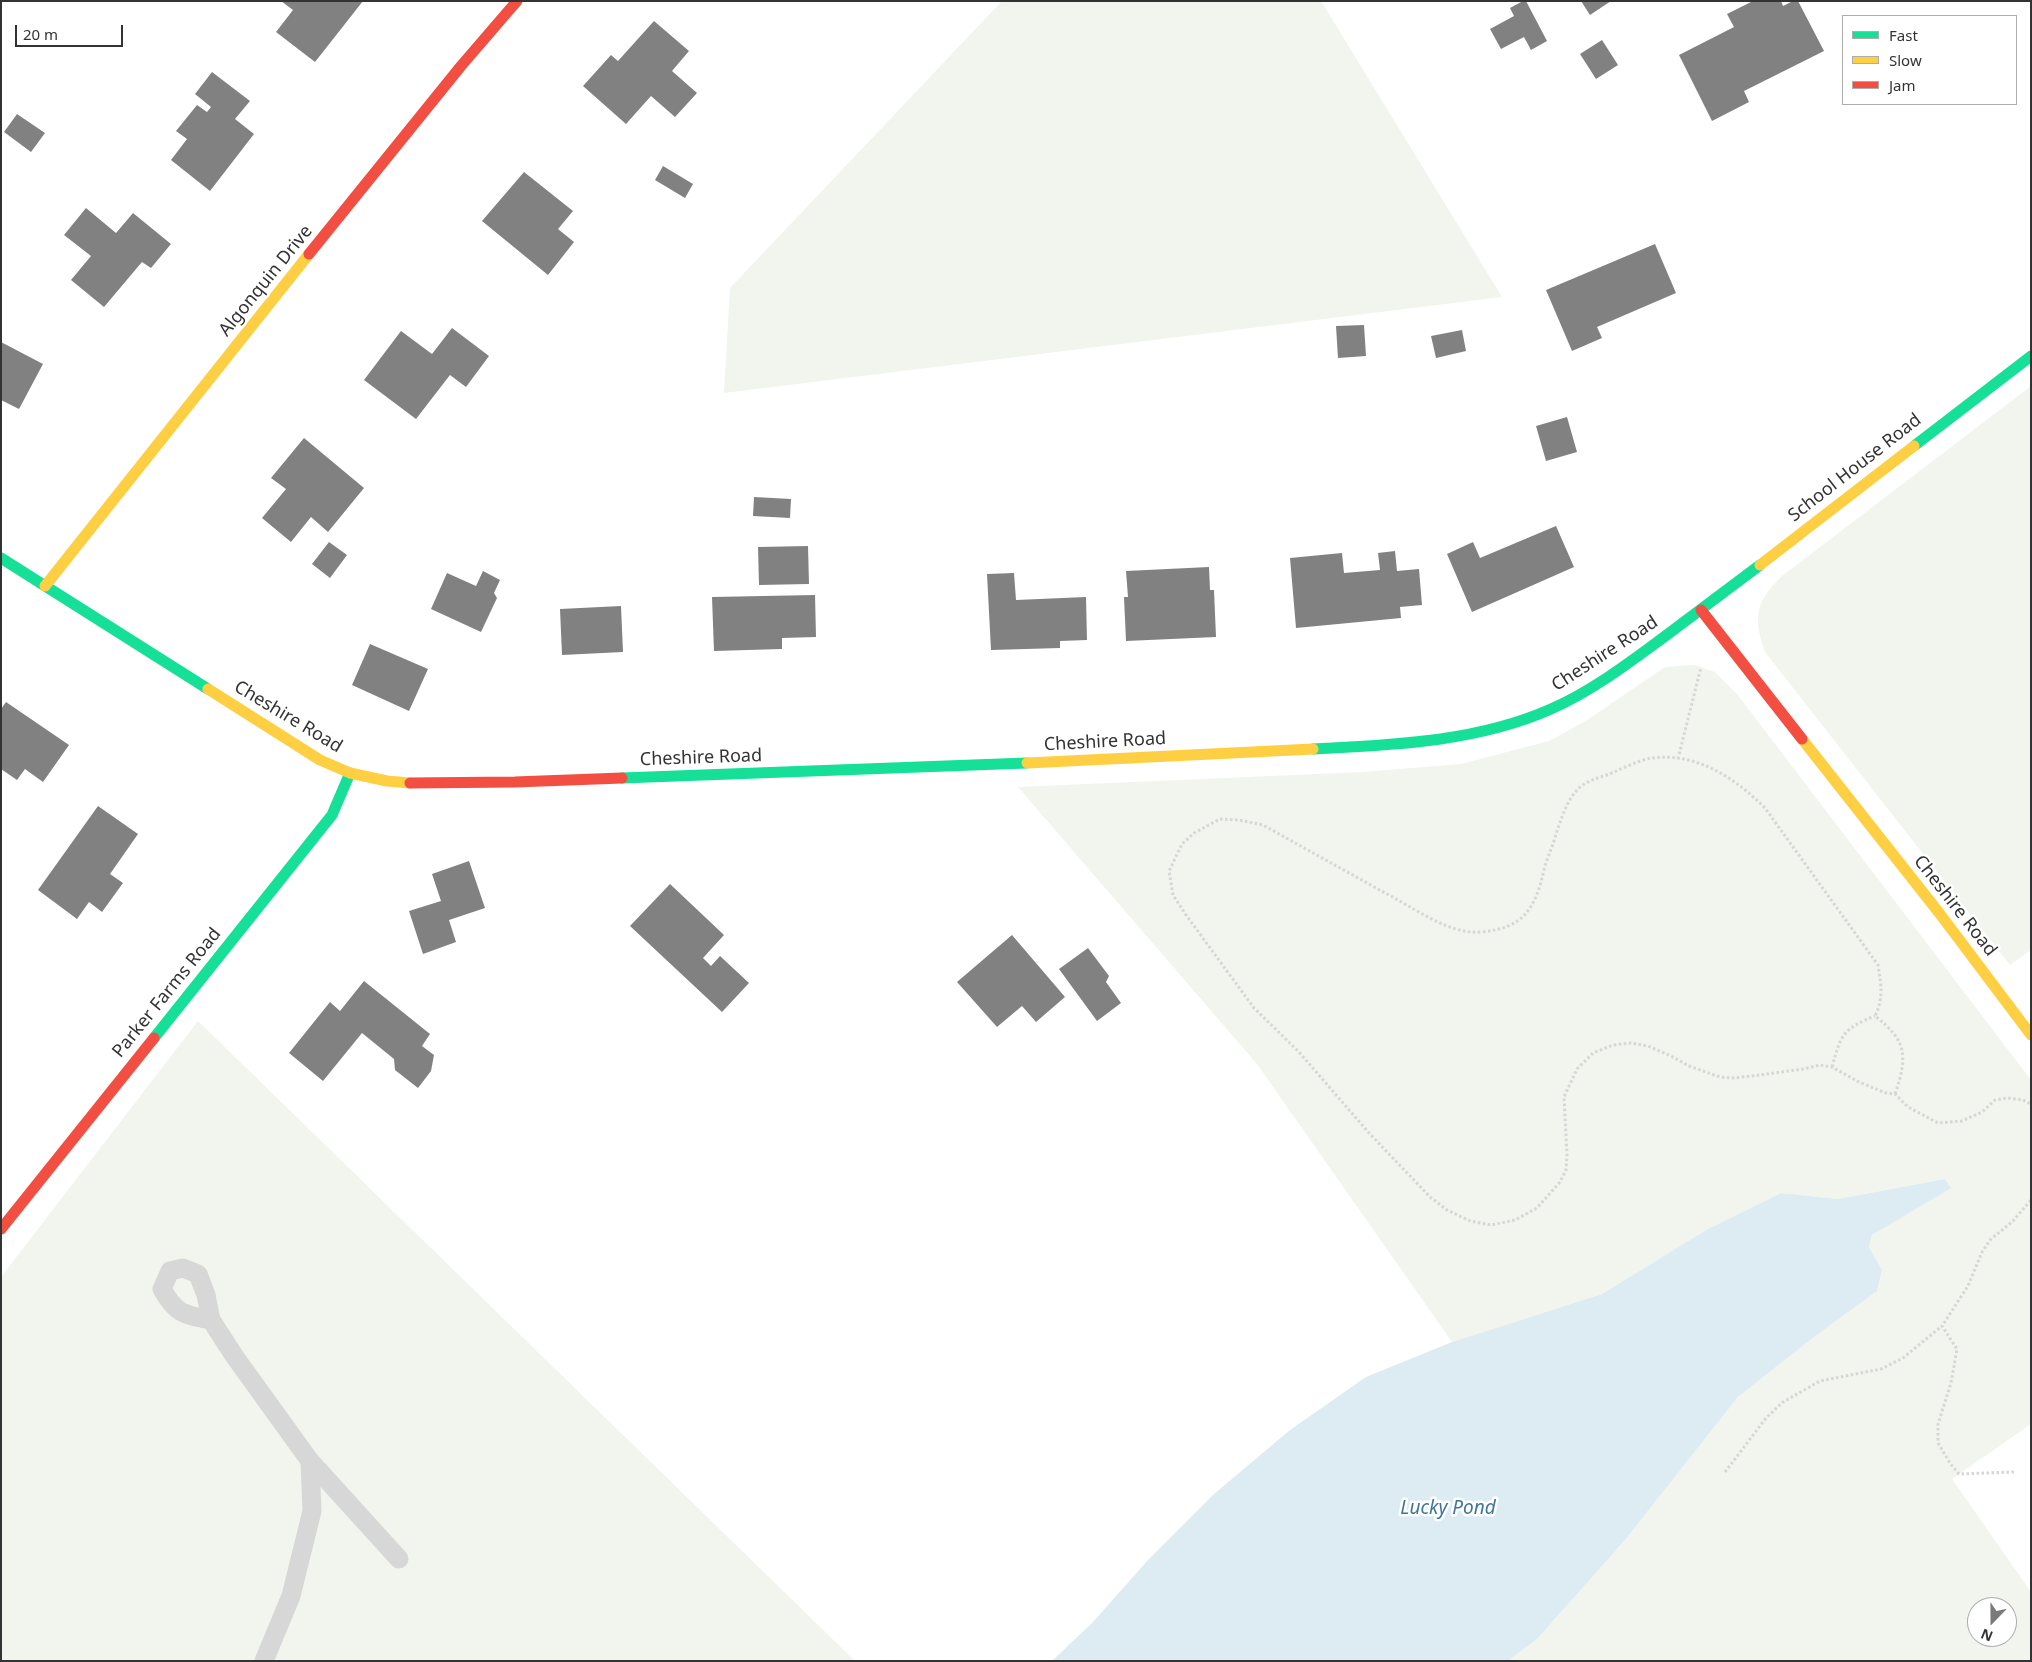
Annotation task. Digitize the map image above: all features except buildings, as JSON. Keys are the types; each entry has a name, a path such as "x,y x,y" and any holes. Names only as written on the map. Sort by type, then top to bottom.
{"street":[{"name":"Algonquin Drive","path":"45,586 134,472 461,66 517,1"},
{"name":"School House Road","path":"1701,610 2031,356"},
{"name":"Cheshire Road","path":"1,558 320,760 350,773 388,781 422,784 1075,761 1370,746 1458,736 1496,728 1551,709 1597,684 1701,610 1940,914 2031,1035"},
{"name":"Parker Farms Road","path":"1,1229 332,815 350,773"}],"lane":[{"path":"211,1320 235,1357 310,1461 399,1559"},
{"path":"264,1661 291,1596 312,1511 310,1461"}],"path":[{"path":"1678,759 1701,667"},
{"path":"1832,1067 1838,1043 1845,1032 1857,1023 1875,1016 1881,1004 1882,986 1878,965 1766,808 1745,789 1703,764 1678,759 1652,758 1592,779 1577,790 1569,802 1556,831 1544,868 1541,886 1533,906 1517,922 1498,929 1464,932 1430,918 1263,825 1240,820 1220,819 1194,833 1182,844 1169,871 1173,895 1254,1008 1298,1051 1370,1134 1430,1196 1447,1210 1470,1221 1491,1225 1515,1220 1537,1208 1560,1182 1566,1170 1567,1155 1564,1097 1577,1069 1593,1053 1613,1045 1631,1043 1648,1046 1704,1072 1720,1077 1734,1078 1803,1070 1820,1065 1832,1067 1859,1082 1886,1093 1895,1094 1908,1107 1938,1123 1962,1120 1982,1112 1995,1100 2008,1098 2023,1100 2031,1104"},
{"path":"1875,1016 1898,1036 1903,1055 1901,1078 1895,1094"},
{"path":"1725,1472 1766,1418 1783,1402 1820,1381 1881,1369 1903,1358 1942,1326 1968,1286 1982,1252 1990,1239 2012,1222 2031,1200"},
{"path":"1942,1326 1957,1349 1950,1383 1938,1424 1938,1443 1950,1463 1960,1474 2014,1472"}],"shaded area":[{"path":"1002,1 1321,1 1502,297 724,393 730,288"},
{"path":"2031,386 2031,950 2010,965 1765,652 1758,619 1766,594 1782,576"},
{"path":"1695,665 1715,672 1737,694 2031,1080 2031,1424 1952,1479 2031,1592 2031,1661 1508,1661 1537,1639 1625,1540 1738,1397 1814,1337 1877,1291 1882,1270 1869,1247 1872,1235 1950,1187 1945,1179 1838,1199 1781,1193 1706,1230 1602,1294 1452,1342 1257,1064 1018,787 1363,772 1461,764 1549,741 1584,722 1665,667"},
{"path":"198,1021 855,1661 1,1661 1,1277"}],"water":[{"name":"Lucky Pond","path":"1945,1179 1951,1188 1872,1235 1869,1247 1882,1270 1877,1291 1814,1337 1738,1397 1625,1540 1537,1639 1508,1661 1052,1661 1093,1622 1148,1560 1214,1494 1290,1430 1366,1377 1452,1342 1602,1294 1706,1230 1781,1193 1838,1199"}],"traffic: fast":[{"path":"1914,446 2031,356"},
{"path":"1,558 208,689"},
{"path":"1313,749 1373,746 1464,735 1494,729 1551,709 1580,695 1621,668 1760,565"},
{"path":"622,778 1027,763"},
{"path":"154,1038 332,815 350,773"}],"traffic: slow":[{"path":"45,586 309,254"},
{"path":"1760,565 1914,446"},
{"path":"208,689 320,760 350,773 387,781 410,783"},
{"path":"1802,739 1940,914 2031,1035"},
{"path":"1027,763 1313,749"}],"traffic: jam":[{"path":"309,254 461,66 517,1"},
{"path":"1701,610 1802,739"},
{"path":"410,783 622,778"},
{"path":"1,1229 154,1038"}]}
